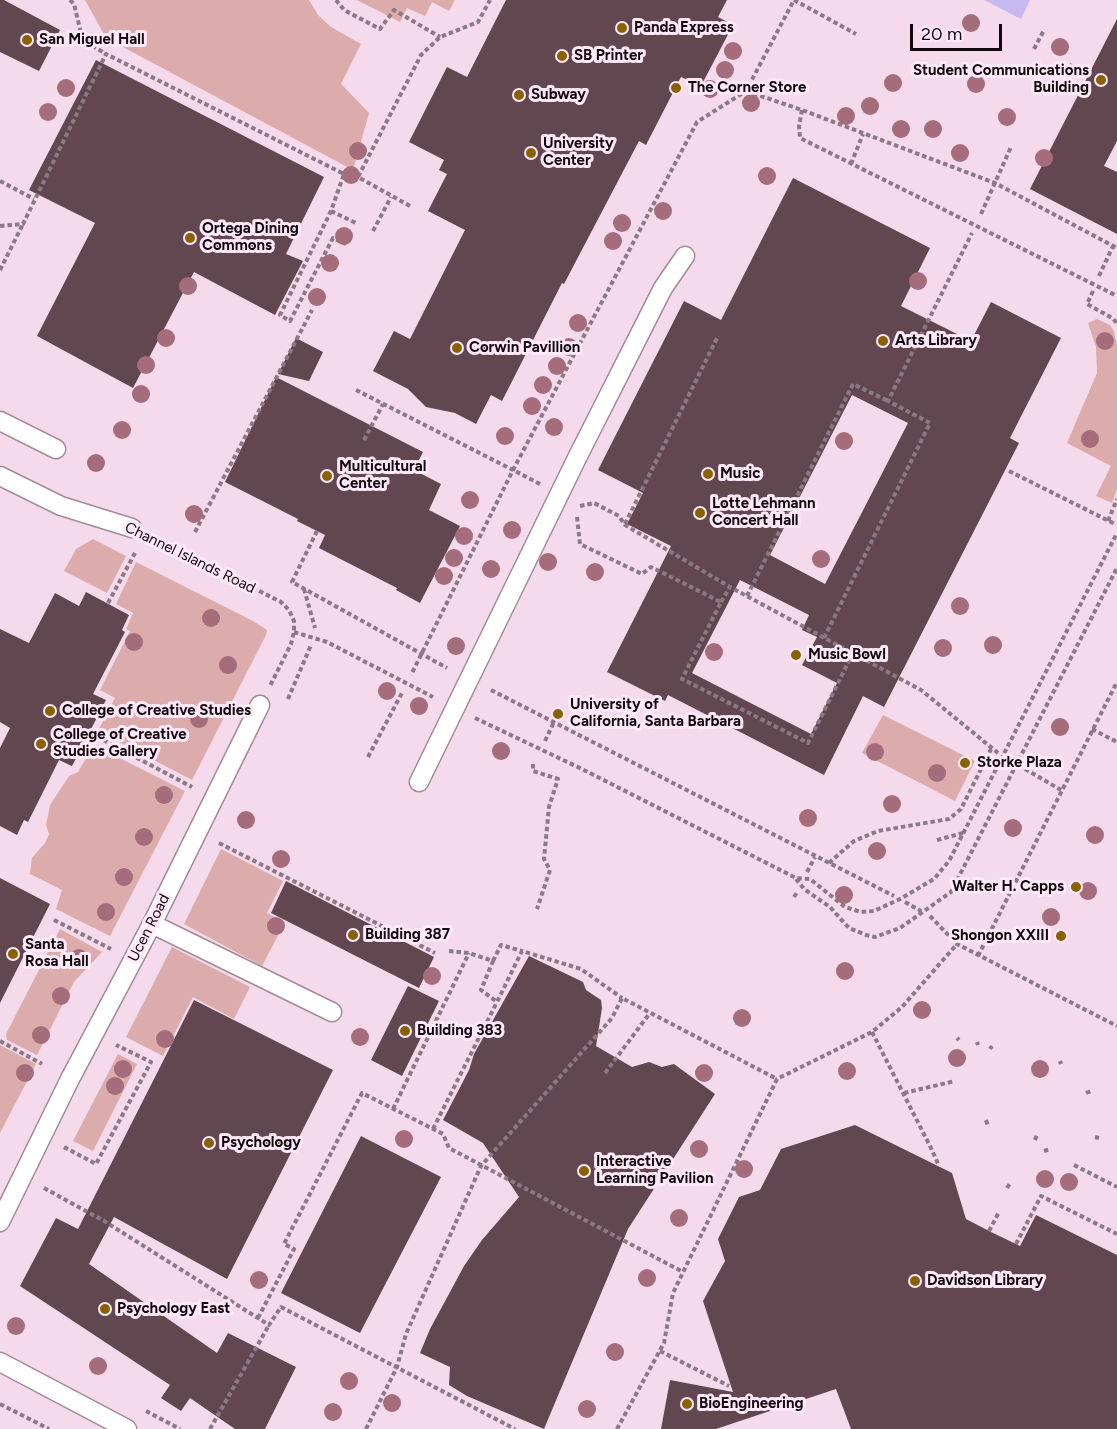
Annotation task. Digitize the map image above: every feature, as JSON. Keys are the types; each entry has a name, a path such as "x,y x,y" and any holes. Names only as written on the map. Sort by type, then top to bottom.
{"lane":[{"path":"419,782 582,447 663,288 685,256"},
{"path":"0,421 56,448"},
{"name":"Channel Islands Road","path":"0,476 61,506 132,528"},
{"name":"Ucen Road","path":"0,1222 70,1079 152,924 260,705"},
{"path":"152,924 332,1012"},
{"path":"0,1362 127,1429"}],"path":[{"path":"70,0 74,4 81,33 91,45 344,174 331,211 280,315 290,321 333,238 345,244"},
{"path":"336,0 344,10 380,29 394,10 440,37"},
{"path":"410,206 358,177 421,55 440,37 478,22 490,0"},
{"path":"411,675 513,470 697,122 746,91 794,0 856,34"},
{"path":"1034,49 1044,30"},
{"path":"0,270 106,54"},
{"path":"746,91 995,183 1115,247 1099,276"},
{"path":"802,110 799,126 800,138 1003,237 1117,296"},
{"path":"851,164 863,134"},
{"path":"981,214 1011,147"},
{"path":"0,181 34,199"},
{"path":"373,231 391,197"},
{"path":"331,211 356,223"},
{"path":"0,226 23,224"},
{"path":"888,401 972,232"},
{"path":"1093,291 1087,304 1117,323"},
{"path":"195,532 312,310"},
{"path":"625,525 718,336"},
{"path":"746,596 853,384 930,423 824,638"},
{"path":"356,390 513,470"},
{"path":"364,440 384,404"},
{"path":"1009,471 1115,524"},
{"path":"1108,521 1117,500"},
{"path":"576,507 594,503 619,516 625,525 729,587 921,690 998,753"},
{"name":"Channel Islands Road","path":"132,528 281,602 289,610 294,621 294,632"},
{"path":"317,531 292,582 421,654"},
{"path":"260,705 291,644 294,632 327,642 455,709 582,769 796,878 810,879 836,902 853,911 874,911 934,879 949,861 1117,533"},
{"path":"580,544 642,574 651,567 721,602"},
{"path":"108,603 135,553"},
{"path":"796,878 804,889 830,907 849,928 875,937 900,928 951,892 1117,568"},
{"path":"729,587 682,679 808,743 853,653"},
{"path":"304,588 315,628"},
{"path":"288,699 311,645"},
{"path":"470,679 894,896"},
{"path":"978,956 1117,682"},
{"path":"368,757 403,691"},
{"path":"545,741 554,722"},
{"path":"1092,729 1117,742"},
{"path":"90,733 195,788"},
{"path":"829,863 854,841 878,831 949,819 961,809 991,749"},
{"path":"533,764 532,771 558,779 549,807 544,858 550,870 537,909"},
{"path":"1025,769 1061,790"},
{"path":"938,840 963,833"},
{"path":"218,843 435,952"},
{"path":"807,872 815,856"},
{"path":"794,897 798,891"},
{"path":"905,902 921,910"},
{"path":"930,916 957,944 1117,1026"},
{"path":"54,920 112,949"},
{"path":"617,1429 664,1343 673,1293 777,1079 872,1032 902,1007 957,944"},
{"path":"497,1002 481,990 501,945 581,969 622,998 777,1079"},
{"path":"448,951 469,953 493,961"},
{"path":"433,1129 522,951"},
{"path":"393,1109 469,953"},
{"path":"366,1429 398,1367 406,1334 481,1166 612,1018 622,998"},
{"path":"605,1073 650,1013"},
{"path":"872,1032 939,1166"},
{"path":"0,1041 42,1064"},
{"path":"64,1147 96,1164 151,1062 116,1045"},
{"path":"904,1093 955,1081"},
{"path":"258,1318 294,1249 284,1244 362,1093 442,1134 448,1148 683,1272"},
{"path":"986,1120 988,1126"},
{"path":"1035,1140 1037,1135"},
{"path":"1044,1151 1050,1149"},
{"path":"1074,1165 1117,1187"},
{"path":"1007,1188 1011,1182"},
{"path":"43,1188 104,1221 269,1325"},
{"path":"1016,1244 1041,1196 1116,1233 1117,1227"},
{"path":"989,1231 999,1212"},
{"path":"210,1429 281,1307 515,1429"},
{"path":"660,1351 729,1386"},
{"path":"0,1404 49,1429"}],"shaded area":[{"path":"85,0 309,0 318,15 331,27 361,44 341,84 369,113 353,170 106,38"},
{"path":"357,0 455,0 449,11 432,2 425,16 407,8 400,22"},
{"path":"984,0 1030,0 1021,19"},
{"path":"1097,319 1110,325 1114,331 1117,346 1117,489 1112,503 1096,496 1111,466 1067,443 1097,373 1096,347 1088,323"},
{"path":"93,539 126,556 107,593 64,571 76,549"},
{"path":"136,562 267,630 192,780 98,731 115,698 100,690 130,631 126,629 133,613 116,604"},
{"path":"883,715 975,761 955,801 862,753"},
{"path":"94,745 185,791 110,936 56,909 62,890 30,874 32,858 45,843 49,834 46,825 50,805 69,776 78,772"},
{"path":"221,849 283,881 267,913 285,922 262,966 184,924"},
{"path":"60,929 102,952 74,982 37,1055 7,1040 6,1034"},
{"path":"172,947 250,987 234,1019 193,997 163,1056 126,1037"},
{"path":"0,1045 36,1064 0,1133"},
{"path":"118,1054 137,1064 93,1151 73,1141"}],"building":[{"name":"San Miguel Hall","path":"0,0 60,30 39,71 0,52"},
{"name":"University Center","path":"506,0 727,0 718,17 733,25 701,86 681,77 646,145 639,141 564,284 562,283 502,401 491,395 476,424 455,413 426,407 408,389 373,371 394,331 410,339 465,230 428,211 447,174 439,170 444,160 409,142 447,67 467,77"},
{"name":"Student Communications Building","path":"1117,19 1117,141 1104,166 1117,172 1117,234 1030,189"},
{"name":"Ortega Dining Commons","path":"96,60 324,177 286,254 303,261 275,315 194,272 133,388 37,336 95,223 29,190"},
{"name":"Music","path":"793,178 930,248 901,306 971,341 991,302 1061,338 1010,438 1019,443 884,707 863,696 824,775 668,695 665,701 607,672 671,546 627,524 643,493 598,470 684,301 721,320","holes":["852,395 908,423 825,584 770,555","740,580 809,615 802,630 817,637 802,665 837,683 811,734 692,673"]},
{"path":"296,338 323,352 309,381 278,374"},
{"name":"Multicultural Center","path":"276,377 423,452 414,470 441,484 429,510 460,526 420,603 396,590 397,588 319,548 325,535 225,482"},
{"name":"College of Creative Studies","path":"86,592 129,615 122,630 125,632 93,694 106,700 72,766 59,760 28,822 24,820 17,835 0,826 0,748 10,728 0,722 0,629 29,643 55,593 79,606"},
{"name":"Santa Rosa Hall","path":"0,878 50,904 0,1003"},
{"name":"Building 387","path":"286,881 434,957 419,988 271,913"},
{"name":"Interactive Learning Pavilion","path":"529,956 583,982 586,990 601,1000 602,1008 596,1046 632,1067 649,1062 662,1067 674,1064 715,1094 628,1229 544,1429 467,1396 449,1385 450,1367 420,1353 430,1329 464,1266 482,1240 519,1197 483,1143 443,1120 469,1070 474,1054"},
{"name":"Building 383","path":"408,986 439,1001 402,1076 371,1060"},
{"name":"Psychology","path":"194,1000 333,1070 227,1279 114,1217 89,1264 217,1353 228,1333 296,1367 265,1429 235,1429 190,1398 181,1411 161,1398 170,1385 20,1286 56,1218 78,1229"},
{"name":"Davidson Library","path":"855,1125 952,1173 966,1219 989,1231 1020,1246 1036,1215 1117,1255 1117,1429 851,1429 836,1389 716,1429 661,1429 670,1380 733,1392 703,1301 725,1261 718,1239 739,1197 760,1190 781,1149"},
{"path":"361,1136 441,1177 360,1333 281,1293"}],"place":[{"name":"Panda Express","path":"622,28"},
{"name":"San Miguel Hall","path":"27,40"},
{"name":"SB Printer","path":"562,56"},
{"name":"Student Communications Building","path":"1101,80"},
{"name":"The Corner Store","path":"676,88"},
{"name":"Subway","path":"519,95"},
{"name":"University Center","path":"531,153"},
{"name":"Ortega Dining Commons","path":"190,238"},
{"name":"Arts Library","path":"883,341"},
{"name":"Corwin Pavillion","path":"457,348"},
{"name":"Music","path":"708,474"},
{"name":"Multicultural Center","path":"327,476"},
{"name":"Lotte Lehmann Concert Hall","path":"700,513"},
{"name":"Music Bowl","path":"796,655"},
{"name":"College of Creative Studies","path":"50,711"},
{"name":"University of California, Santa Barbara","path":"558,714"},
{"name":"College of Creative Studies Gallery","path":"41,744"},
{"name":"Storke Plaza","path":"965,763"},
{"name":"Walter H. Capps","path":"1076,887"},
{"name":"Building 387","path":"353,935"},
{"name":"Shongon XXIII","path":"1061,936"},
{"name":"Santa Rosa Hall","path":"13,954"},
{"name":"Building 383","path":"405,1031"},
{"name":"Psychology","path":"209,1143"},
{"name":"Interactive Learning Pavilion","path":"584,1171"},
{"name":"Davidson Library","path":"915,1281"},
{"name":"Psychology East","path":"105,1309"},
{"name":"BioEngineering","path":"687,1404"}]}
